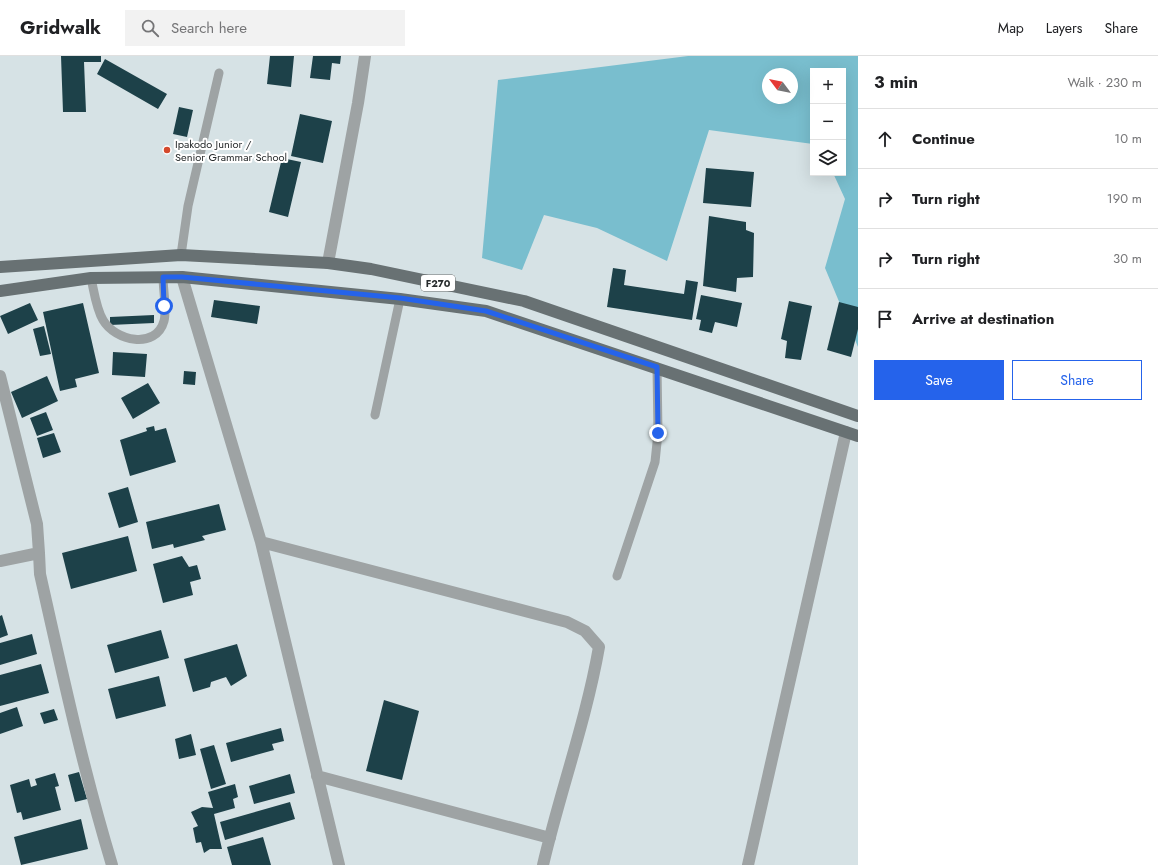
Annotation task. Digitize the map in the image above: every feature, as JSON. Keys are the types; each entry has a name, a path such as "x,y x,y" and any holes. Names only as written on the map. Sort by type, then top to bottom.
{"main road":[{"name":"F270","path":"0,267 181,255 328,264 371,269 524,302 858,416"},
{"name":"F270","path":"0,291 91,278 182,277 400,298 486,311 657,367 858,436"}],"street":[{"path":"328,264 358,103 364,56"},
{"path":"182,277 261,542 339,865"},
{"path":"0,376 37,524 40,574 68,702 96,811 112,865"},
{"path":"748,865 846,432"},
{"path":"261,542 567,622 586,631 599,647 594,677 574,756 543,865"},
{"path":"0,561 39,553"},
{"path":"317,776 550,838"}],"lane":[{"path":"181,255 188,206 220,73"},
{"path":"91,278 102,319 109,329 119,335 134,340 152,336 161,329 165,320 163,277"},
{"path":"375,415 400,298"},
{"path":"617,576 655,462 658,433 657,367"}],"shaded area":[{"path":"688,56 858,56 858,347 825,268 845,199 834,176 846,176 846,68 810,68 810,144 709,130 667,261 597,228 544,215 522,270 482,258 498,80"}],"building":[{"path":"61,56 101,56 101,62 84,62 86,112 63,112"},
{"path":"270,56 294,56 291,87 267,84"},
{"path":"313,56 341,56 340,64 332,63 330,80 310,78"},
{"path":"105,59 167,94 158,109 97,74"},
{"path":"179,107 193,110 187,137 173,134"},
{"path":"300,114 332,121 323,163 291,156"},
{"path":"282,158 301,162 288,217 269,212"},
{"path":"706,168 754,172 751,207 703,203"},
{"path":"709,216 746,222 746,230 754,233 753,277 737,278 736,292 703,286"},
{"path":"613,268 626,270 624,285 684,294 686,280 698,282 692,320 607,307"},
{"path":"701,295 742,303 737,327 715,322 712,333 699,330 701,320 696,319"},
{"path":"214,300 260,306 257,324 211,317"},
{"path":"789,301 812,306 801,360 785,358 787,341 781,339"},
{"path":"839,302 858,307 858,329 851,357 827,350"},
{"path":"30,303 38,320 8,334 0,316"},
{"path":"83,303 99,373 75,379 77,387 60,391 43,312"},
{"path":"154,315 154,323 110,325 110,317"},
{"path":"44,326 51,354 40,356 33,329"},
{"path":"113,352 147,354 145,377 112,375"},
{"path":"184,371 196,372 195,385 183,384"},
{"path":"47,376 58,401 22,418 11,392"},
{"path":"148,383 160,403 133,419 121,398"},
{"path":"46,412 53,430 37,436 30,418"},
{"path":"154,426 155,431 166,428 176,462 130,476 120,440 147,431 146,428"},
{"path":"54,433 61,452 43,458 37,438"},
{"path":"128,487 138,522 119,528 108,493"},
{"path":"219,504 226,530 202,536 205,540 174,548 173,544 152,549 146,522"},
{"path":"128,536 137,571 71,589 62,553"},
{"path":"182,556 189,567 197,565 201,579 190,582 193,595 163,603 153,564"},
{"path":"2,615 8,635 0,638 0,616"},
{"path":"161,630 169,658 115,673 107,645"},
{"path":"32,634 37,654 0,665 0,643"},
{"path":"237,644 247,676 231,686 226,677 211,682 210,687 193,692 184,659"},
{"path":"41,664 49,693 0,706 0,675"},
{"path":"159,676 166,706 116,719 108,689"},
{"path":"384,700 419,711 402,780 366,771"},
{"path":"17,707 23,726 0,734 0,713"},
{"path":"54,709 58,720 44,724 40,713"},
{"path":"281,728 284,741 272,744 274,750 231,762 226,743"},
{"path":"191,734 196,755 179,759 175,739"},
{"path":"214,745 226,784 211,789 200,749"},
{"path":"79,772 87,799 75,802 68,775"},
{"path":"55,773 59,786 55,787 61,810 23,820 21,812 17,813 10,785 29,779 31,787 37,785 35,779"},
{"path":"290,774 295,793 254,804 249,786"},
{"path":"235,784 238,797 233,799 235,808 214,814 222,849 210,849 204,853 201,842 196,843 193,828 198,826 191,812 202,807 213,808 208,792"},
{"path":"290,802 295,819 225,840 220,822"},
{"path":"81,819 88,849 21,865 14,837"},
{"path":"263,837 271,865 232,865 227,847"}],"place":[{"name":"Ipakodo Junior / Senior Grammar School","path":"167,150"}],"route":[{"path":"164,306 163,277 182,277 400,298 486,311 657,367 658,433"}]}
